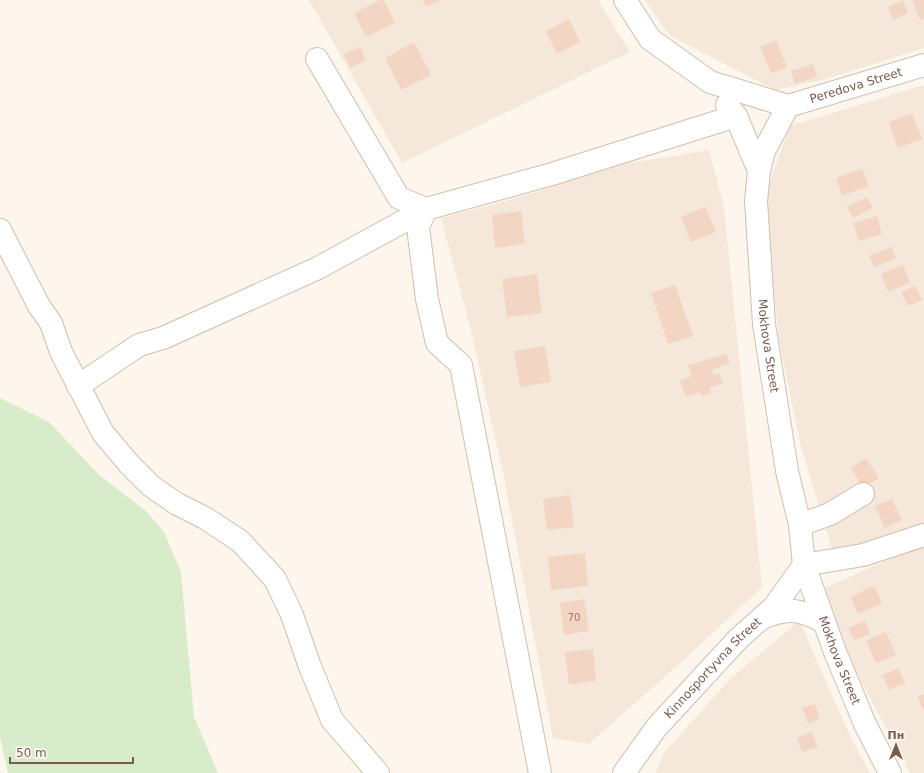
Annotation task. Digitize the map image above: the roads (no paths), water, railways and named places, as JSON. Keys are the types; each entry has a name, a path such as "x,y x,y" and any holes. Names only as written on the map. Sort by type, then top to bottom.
{"street":[{"path":"625,0 650,39 710,82 736,116 759,171"},
{"path":"317,59 400,198 426,209"},
{"name":"Peredova Street","path":"788,106 924,65"},
{"path":"710,82 788,106"},
{"name":"Mokhova Street","path":"788,106 764,151 759,171 756,201 764,324 787,471 800,525 804,565 835,652 865,724 890,773"},
{"path":"78,386 139,345 163,338 318,268 426,209 552,174 736,116"},
{"path":"426,209 418,227 427,299 437,343 461,365 540,773"},
{"path":"0,230 39,306 51,323 60,352 103,433 129,464 158,490 177,504 205,518 240,541 275,579 292,615 308,664 332,720 378,773"},
{"path":"800,525 830,514 863,494"},
{"path":"804,565 863,555 924,535"},
{"name":"Kinnosportyvna Street","path":"624,773 656,728 738,639 774,607 804,565"},
{"path":"761,619 775,613 790,611 806,612 824,622"}]}
